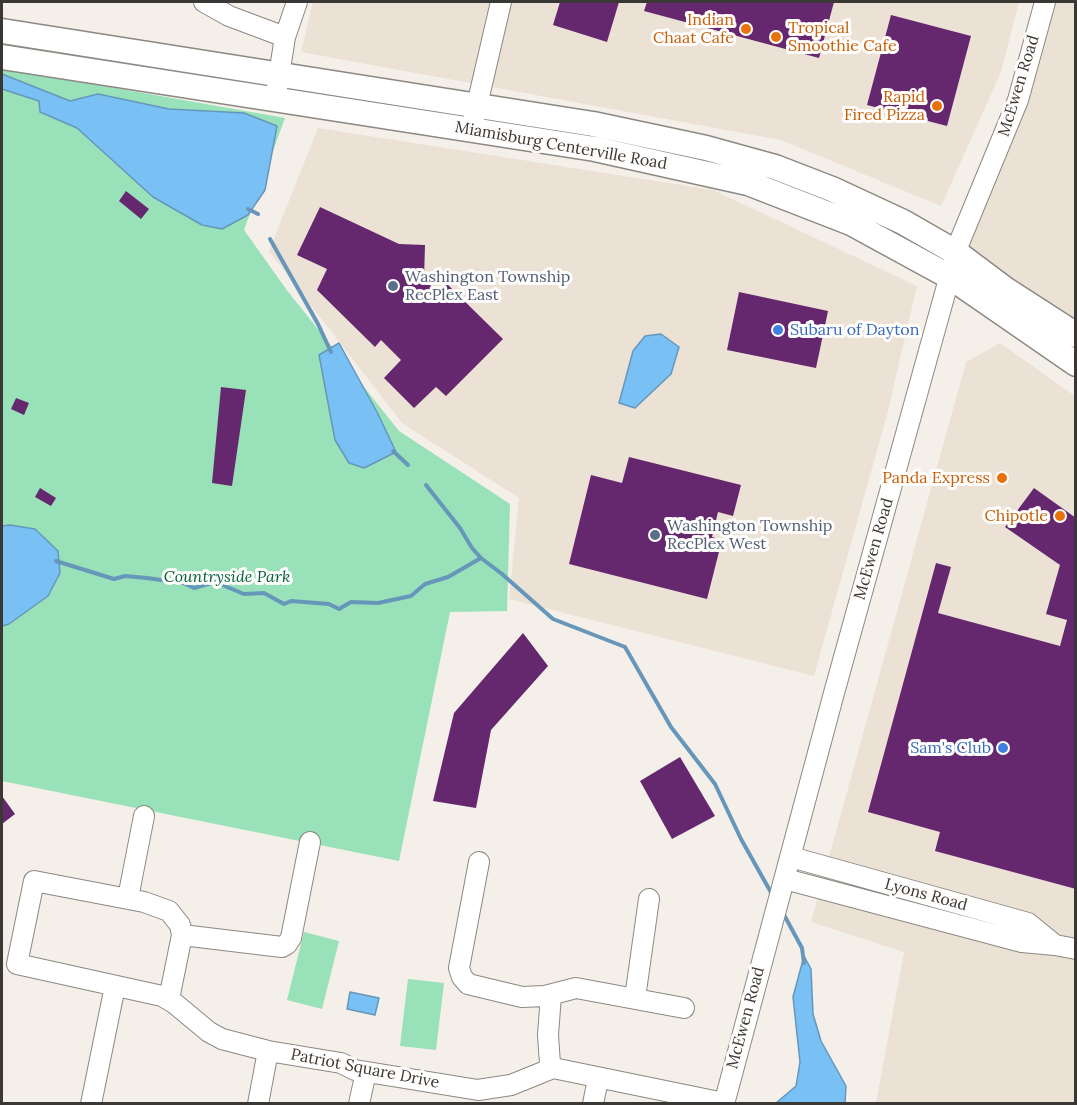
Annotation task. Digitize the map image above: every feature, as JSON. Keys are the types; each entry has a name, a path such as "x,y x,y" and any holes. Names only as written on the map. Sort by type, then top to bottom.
{"main road":[{"name":"Miamisburg Centerville Road","path":"2,32 279,75 474,118 595,149 748,183 851,223 950,277 1076,364"},
{"path":"32,62 36,37"},
{"name":"Miamisburg Centerville Road","path":"2,57 275,100 474,118 593,124 706,148 775,167 832,189 903,222 957,253 1005,289 1076,335"}],"street":[{"path":"204,2 229,16 285,37"},
{"path":"275,100 285,37 297,2"},
{"path":"474,118 501,2"},
{"name":"McEwen Road","path":"724,1103 840,671 950,277 965,226 1018,100 1045,2"},
{"path":"144,816 128,898 169,911 180,925 182,935 169,999"},
{"path":"182,935 282,947 287,944 291,938 310,842"},
{"name":"Lyons Road","path":"791,857 1028,923 1055,945"},
{"path":"479,861 459,968 468,984 522,997 551,995 576,988 684,1008"},
{"name":"Lyons Road","path":"785,879 1022,942 1076,949"},
{"name":"Patriot Square Drive","path":"128,898 34,881 17,964 169,999 215,1036 236,1044 268,1051 341,1063 355,1070 478,1090 511,1085 553,1068"},
{"path":"635,998 649,899"},
{"path":"92,1104 115,986"},
{"path":"551,995 549,1035 550,1064 553,1068 724,1103"},
{"path":"258,1104 268,1051"},
{"path":"359,1104 366,1072"},
{"path":"593,1104 598,1078"}],"shaded area":[{"path":"313,2 1019,2 1001,72 941,206 781,140 301,52"},
{"path":"1045,2 1075,2 1075,335 959,243"},
{"path":"318,128 713,190 917,286 888,411 814,676 509,599 519,498 402,423 269,251"},
{"path":"1000,343 1075,396 1075,1103 876,1103 904,952 811,922 966,362"}],"green space":[{"name":"Countryside Park","path":"2,68 285,118 244,230 286,289 399,431 510,504 507,611 450,612 399,861 2,781"},
{"path":"304,932 339,941 322,1009 287,1000"},
{"path":"408,979 444,983 436,1050 400,1046"}],"water":[{"path":"2,74 70,101 98,94 169,109 244,113 277,126 265,190 248,215 222,229 202,225 153,197 77,128 40,112 39,101 2,89"},
{"path":"661,334 679,347 671,374 635,408 619,403 633,351 645,336"},
{"path":"339,343 396,452 364,468 349,463 335,440 319,355"},
{"path":"2,526 35,529 58,551 60,573 48,596 9,624 2,626"},
{"path":"804,956 811,969 813,1014 821,1041 846,1086 845,1103 776,1103 796,1086 800,1062 793,997"},
{"path":"350,992 379,998 375,1015 347,1009"}],"building":[{"path":"560,2 619,2 607,42 553,25"},
{"path":"647,2 834,2 819,58 644,11"},
{"path":"891,15 971,36 947,126 867,105"},
{"path":"126,191 149,209 141,219 119,201"},
{"path":"320,207 399,244 425,245 424,279 438,293 447,284 503,339 446,396 436,387 414,408 384,378 401,360 381,340 375,347 317,290 327,269 297,255"},
{"name":"Subaru of Dayton","path":"739,292 828,311 816,368 727,350"},
{"path":"221,387 246,390 232,486 212,483"},
{"path":"16,398 29,403 24,415 11,409"},
{"path":"629,457 741,485 733,516 718,512 712,537 722,540 707,599 569,564 591,475 622,483"},
{"path":"40,488 56,498 51,506 35,497"},
{"path":"1034,488 1076,518 1076,889 935,851 940,832 868,812 936,563 951,567 938,613 1060,646 1067,620 1046,614 1060,565 1005,527"},
{"path":"523,633 548,666 491,730 476,808 433,801 454,713"},
{"path":"680,757 715,816 672,839 640,781"},
{"path":"2,796 15,814 2,824"}],"waterway":[{"path":"248,209 258,214"},
{"path":"270,239 318,324 331,352"},
{"path":"393,451 408,465"},
{"path":"426,485 481,558 553,619 625,647 671,727 715,784 741,839 773,896"},
{"path":"56,561 114,579 125,576 147,578 183,583 194,588 215,582 244,594 264,593 284,604 291,601 329,604 339,609 351,602 378,603 411,596 425,584 448,577 481,558"},
{"path":"783,913 802,948 804,963"}],"place":[{"name":"Indian Chaat Cafe","path":"746,29"},
{"name":"Tropical Smoothie Cafe","path":"776,37"},
{"name":"Rapid Fired Pizza","path":"937,106"},
{"name":"Washington Township RecPlex East","path":"393,286"},
{"name":"Subaru of Dayton","path":"778,330"},
{"name":"Panda Express","path":"1002,478"},
{"name":"Chipotle","path":"1060,516"},
{"name":"Washington Township RecPlex West","path":"655,535"},
{"name":"Sam's Club","path":"1003,748"}]}
